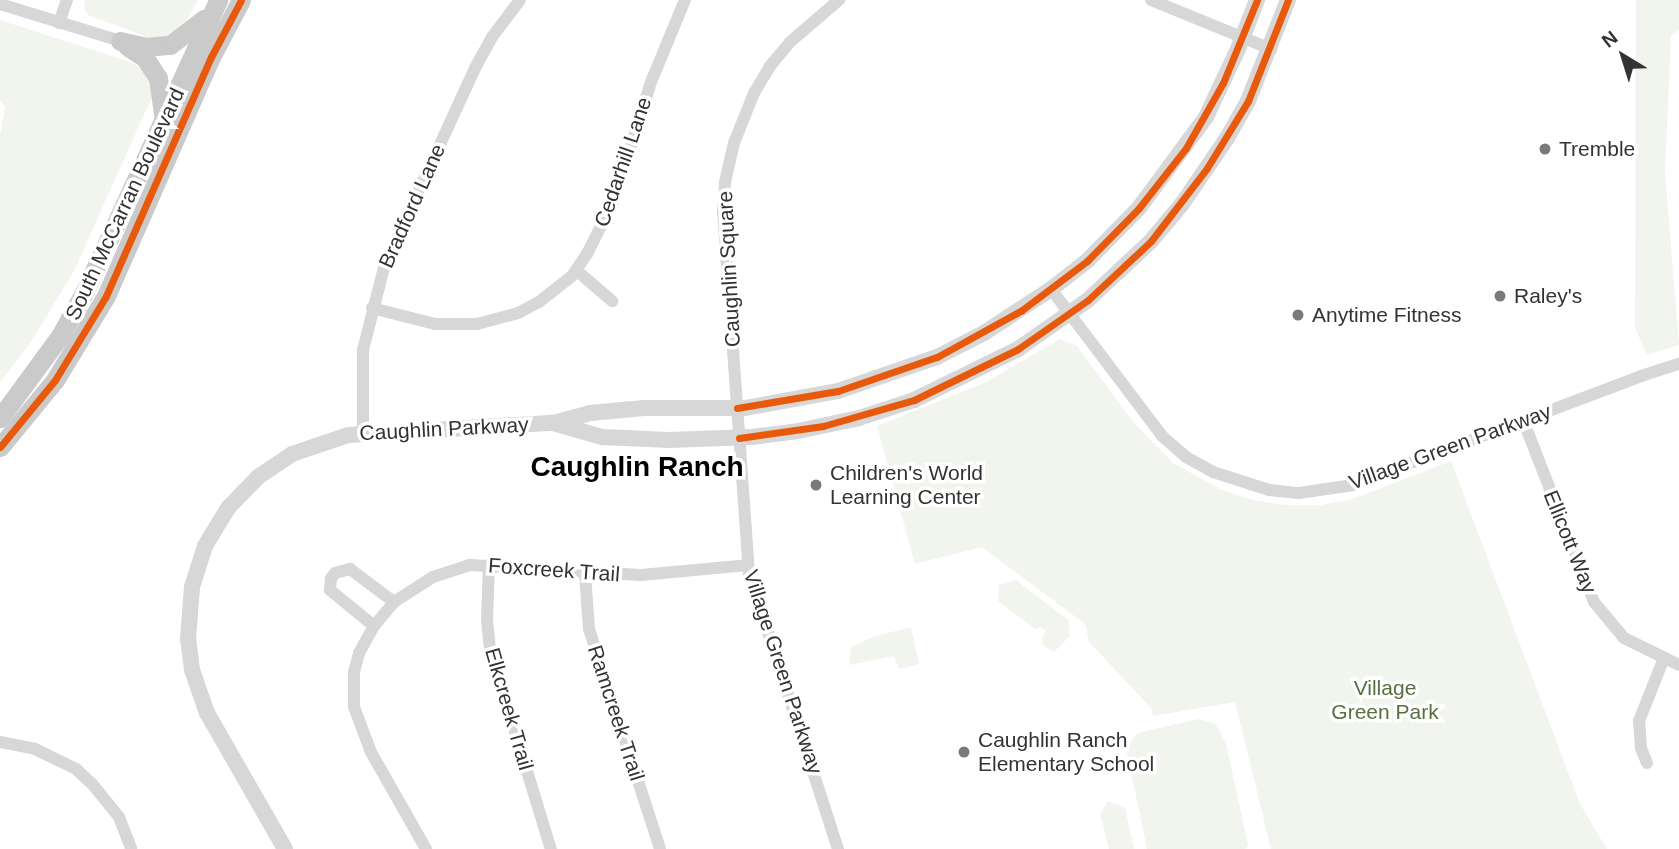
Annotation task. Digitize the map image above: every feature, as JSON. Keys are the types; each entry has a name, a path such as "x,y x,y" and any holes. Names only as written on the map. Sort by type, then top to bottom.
{"main road":[{"name":"South McCarran Boulevard","path":"0,447 55,380 106,296 211,57 241,0"},
{"name":"South McCarran Boulevard","path":"0,418 29,382 79,302 214,7"},
{"path":"120,41 145,47 170,45 214,7"},
{"path":"120,41 145,58 153,68 162,91 163,116"}],"street":[{"path":"60,23 67,0"},
{"name":"Bradford Lane","path":"363,432 363,351 385,264 460,98 492,37 520,0"},
{"name":"Cedarhill Lane","path":"372,309 435,324 477,324 499,319 539,302 576,270 615,198 651,82 685,0"},
{"name":"Caughlin Square","path":"737,408 723,213 726,175 733,143 741,120 770,66 805,27 839,0"},
{"path":"1151,0 1271,48"},
{"name":"Caughlin Parkway","path":"285,849 216,732 201,698 188,639 191,587 216,526 250,484 292,454 333,438 363,432 553,423 590,413 630,410 737,408 813,397 890,376 984,333 1051,289 1113,237 1164,177 1206,117 1257,0"},
{"name":"Caughlin Parkway","path":"553,423 602,437 668,440 739,438 824,426 914,400 984,368 1069,314 1125,267 1182,204 1227,138 1271,48 1288,0"},
{"path":"0,4 120,41"},
{"path":"576,270 612,301"},
{"name":"Village Green Parkway","path":"1051,289 1162,436 1186,457 1240,484 1299,493 1328,491 1390,472 1679,365"},
{"name":"Village Green Parkway","path":"737,408 748,565 754,592 838,849"},
{"name":"Ellicott Way","path":"1523,421 1594,603 1624,638 1679,664"},
{"name":"Foxcreek Trail","path":"426,849 371,752 354,706 354,672 359,653 374,626 394,602 433,577 469,565 585,574 668,574 748,565"},
{"name":"Elkcreek Trail","path":"489,565 487,620 490,650 551,849"},
{"path":"374,626 330,590 331,578 335,573 350,569 394,602"},
{"name":"Ramcreek Trail","path":"585,574 592,639 660,849"},
{"path":"1647,763 1641,748 1639,721 1664,658"},
{"path":"0,742 35,749 76,769 119,817 131,849"}],"green space":[{"path":"85,0 198,0 184,25 173,35 150,38 88,15 84,8"},
{"path":"1636,0 1679,0 1679,30 1671,36 1665,172 1679,345 1647,355 1635,328"},
{"path":"0,20 130,62 144,70 151,83 152,97 74,271 29,345 0,382 0,136 5,107 0,101"},
{"name":"Village Green Park","path":"1060,339 1077,346 1133,422 1173,463 1222,490 1253,500 1285,505 1321,505 1350,500 1451,461 1580,804 1607,849 1271,849 1235,702 1153,716 1151,708 1089,642 1085,624 982,547 915,564 877,426 986,382"},
{"path":"1016,580 1068,620 1070,636 1054,652 1043,646 1042,637 1046,631 1041,627 1035,629 998,601 999,585"},
{"path":"911,627 919,664 899,669 894,656 849,665 851,647 876,636"},
{"path":"1198,719 1216,724 1226,743 1248,845 1245,849 1147,849 1126,748 1138,733"},
{"path":"1108,801 1125,808 1134,849 1109,849 1100,814"}],"cycle path":[{"path":"0,447 55,380 106,296 211,57 241,0"},
{"path":"737,408 838,391 937,357 1022,310 1087,261 1139,208 1186,148 1223,83 1257,0"},
{"path":"739,438 823,426 914,400 1018,349 1088,300 1151,241 1207,168 1248,101 1288,0"}],"place":[{"name":"Tremble","path":"1545,149"},
{"name":"Raley's","path":"1500,296"},
{"name":"Anytime Fitness","path":"1298,315"},
{"name":"Children's World Learning Center","path":"816,485"},
{"name":"Caughlin Ranch Elementary School","path":"964,752"}],"district":[{"name":"Caughlin Ranch","path":"637,467"}]}
